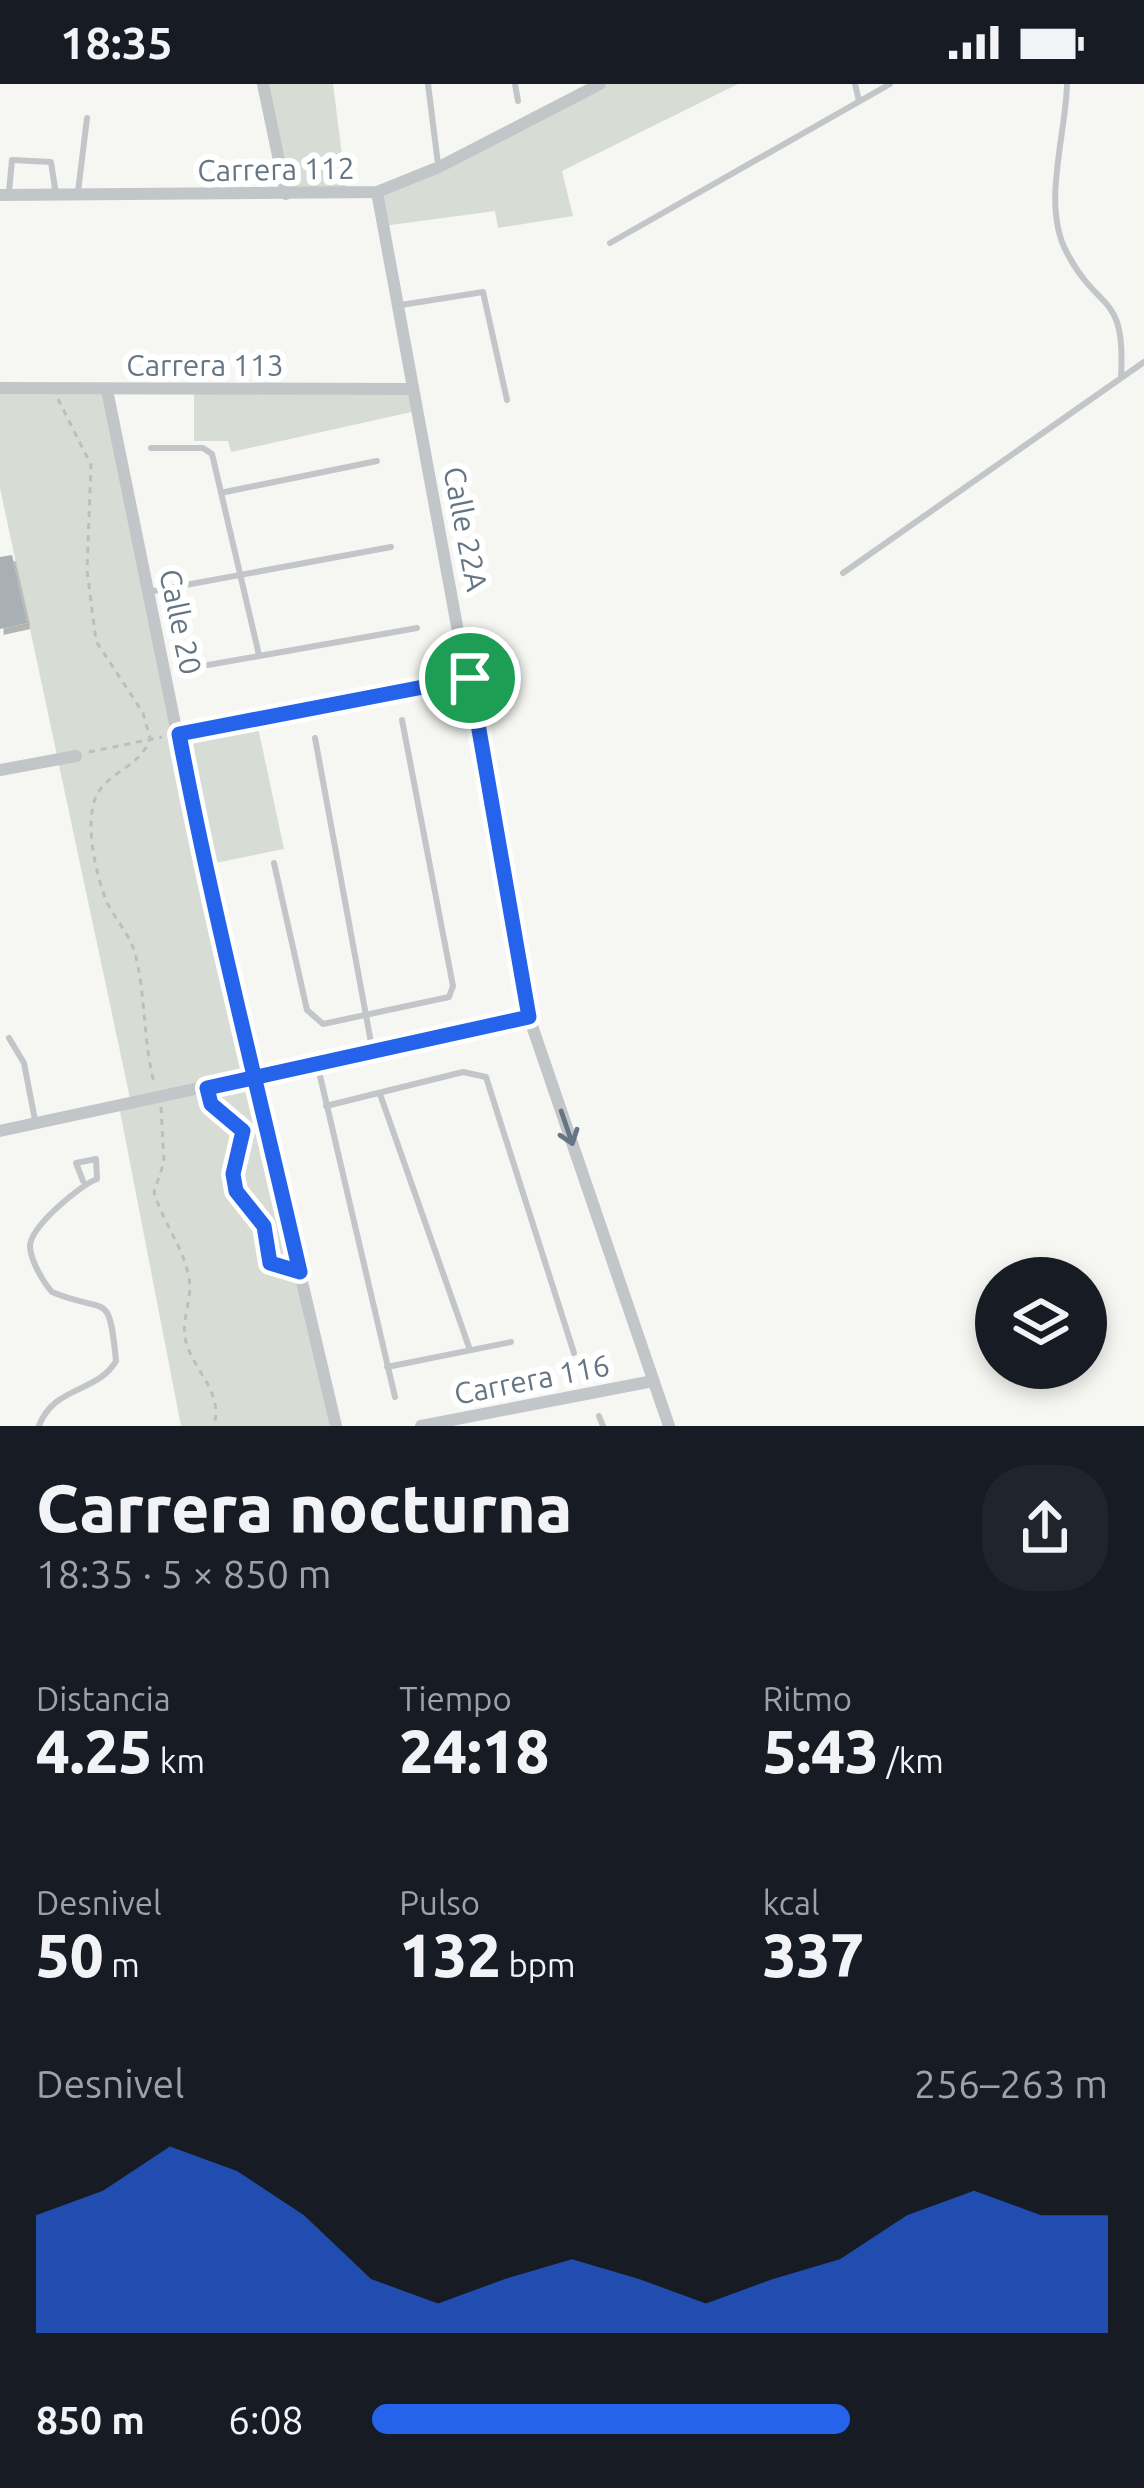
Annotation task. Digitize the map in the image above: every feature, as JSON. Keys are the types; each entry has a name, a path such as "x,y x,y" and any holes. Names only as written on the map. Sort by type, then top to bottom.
{"street":[{"path":"263,84 286,194"},
{"name":"Carrera 112","path":"5,195 377,192 439,167 572,91 600,84"},
{"name":"Calle 22A","path":"377,192 529,1017 669,1426"},
{"name":"Carrera 113","path":"0,388 410,389"},
{"name":"Calle 20","path":"107,390 204,866 336,1426"},
{"path":"179,734 470,678"},
{"path":"0,770 76,756"},
{"path":"0,1131 529,1017"},
{"name":"Carrera 116","path":"421,1426 653,1381"}],"lane":[{"path":"428,84 439,167"},
{"path":"515,84 518,101"},
{"path":"855,84 860,101"},
{"path":"610,243 890,84"},
{"path":"1067,84 1056,198 1066,252 1112,308 1124,332 1121,377"},
{"path":"78,195 87,118"},
{"path":"5,195 12,160 18,157 51,162 56,195"},
{"path":"396,306 483,292 507,400"},
{"path":"843,573 1144,362"},
{"path":"151,448 210,450 225,492 259,655"},
{"path":"225,492 376,461"},
{"path":"148,592 392,547"},
{"path":"208,665 416,628"},
{"path":"274,863 307,1010 323,1024 446,999 453,992 402,721"},
{"path":"315,738 373,1051"},
{"path":"9,1038 24,1063 36,1123"},
{"path":"317,1064 395,1397"},
{"path":"326,1106 463,1072 486,1077 574,1353"},
{"path":"380,1094 470,1350"},
{"path":"39,1426 57,1397 108,1373 116,1360 112,1323 105,1307 52,1292 31,1252 32,1237 83,1181 97,1179 96,1159 76,1163 83,1181"},
{"path":"387,1366 512,1342"},
{"path":"599,1416 603,1426"}],"path":[{"path":"52,389 91,465 87,570 96,641 143,713 149,738 138,760 104,784 91,821 106,901 132,942 146,1052 166,1134 154,1192 188,1270 191,1291 183,1335 195,1368 212,1385 214,1426"},
{"path":"76,756 179,734"},
{"path":"207,1088 211,1104 243,1131 233,1174 236,1191 264,1226 270,1263 300,1272"}],"shaded area":[{"path":"263,84 333,84 347,194 286,194"},
{"path":"600,84 738,84 562,171 573,216 498,228 495,211 383,226 377,192"},
{"path":"0,388 107,390 179,733 256,718 284,849 205,865 336,1426 181,1426 119,1106 131,1103 0,488"},
{"path":"409,389 416,411 231,452 228,441 194,441 194,390"}],"building":[{"path":"12,555 27,623 0,629 0,557"}],"route":[{"path":"470,678 179,734 204,866 256,1077 300,1272 278,1269 270,1263 264,1226 236,1191 233,1174 244,1145 243,1131 236,1120 211,1104 207,1088 256,1077 529,1017 470,678"}]}
